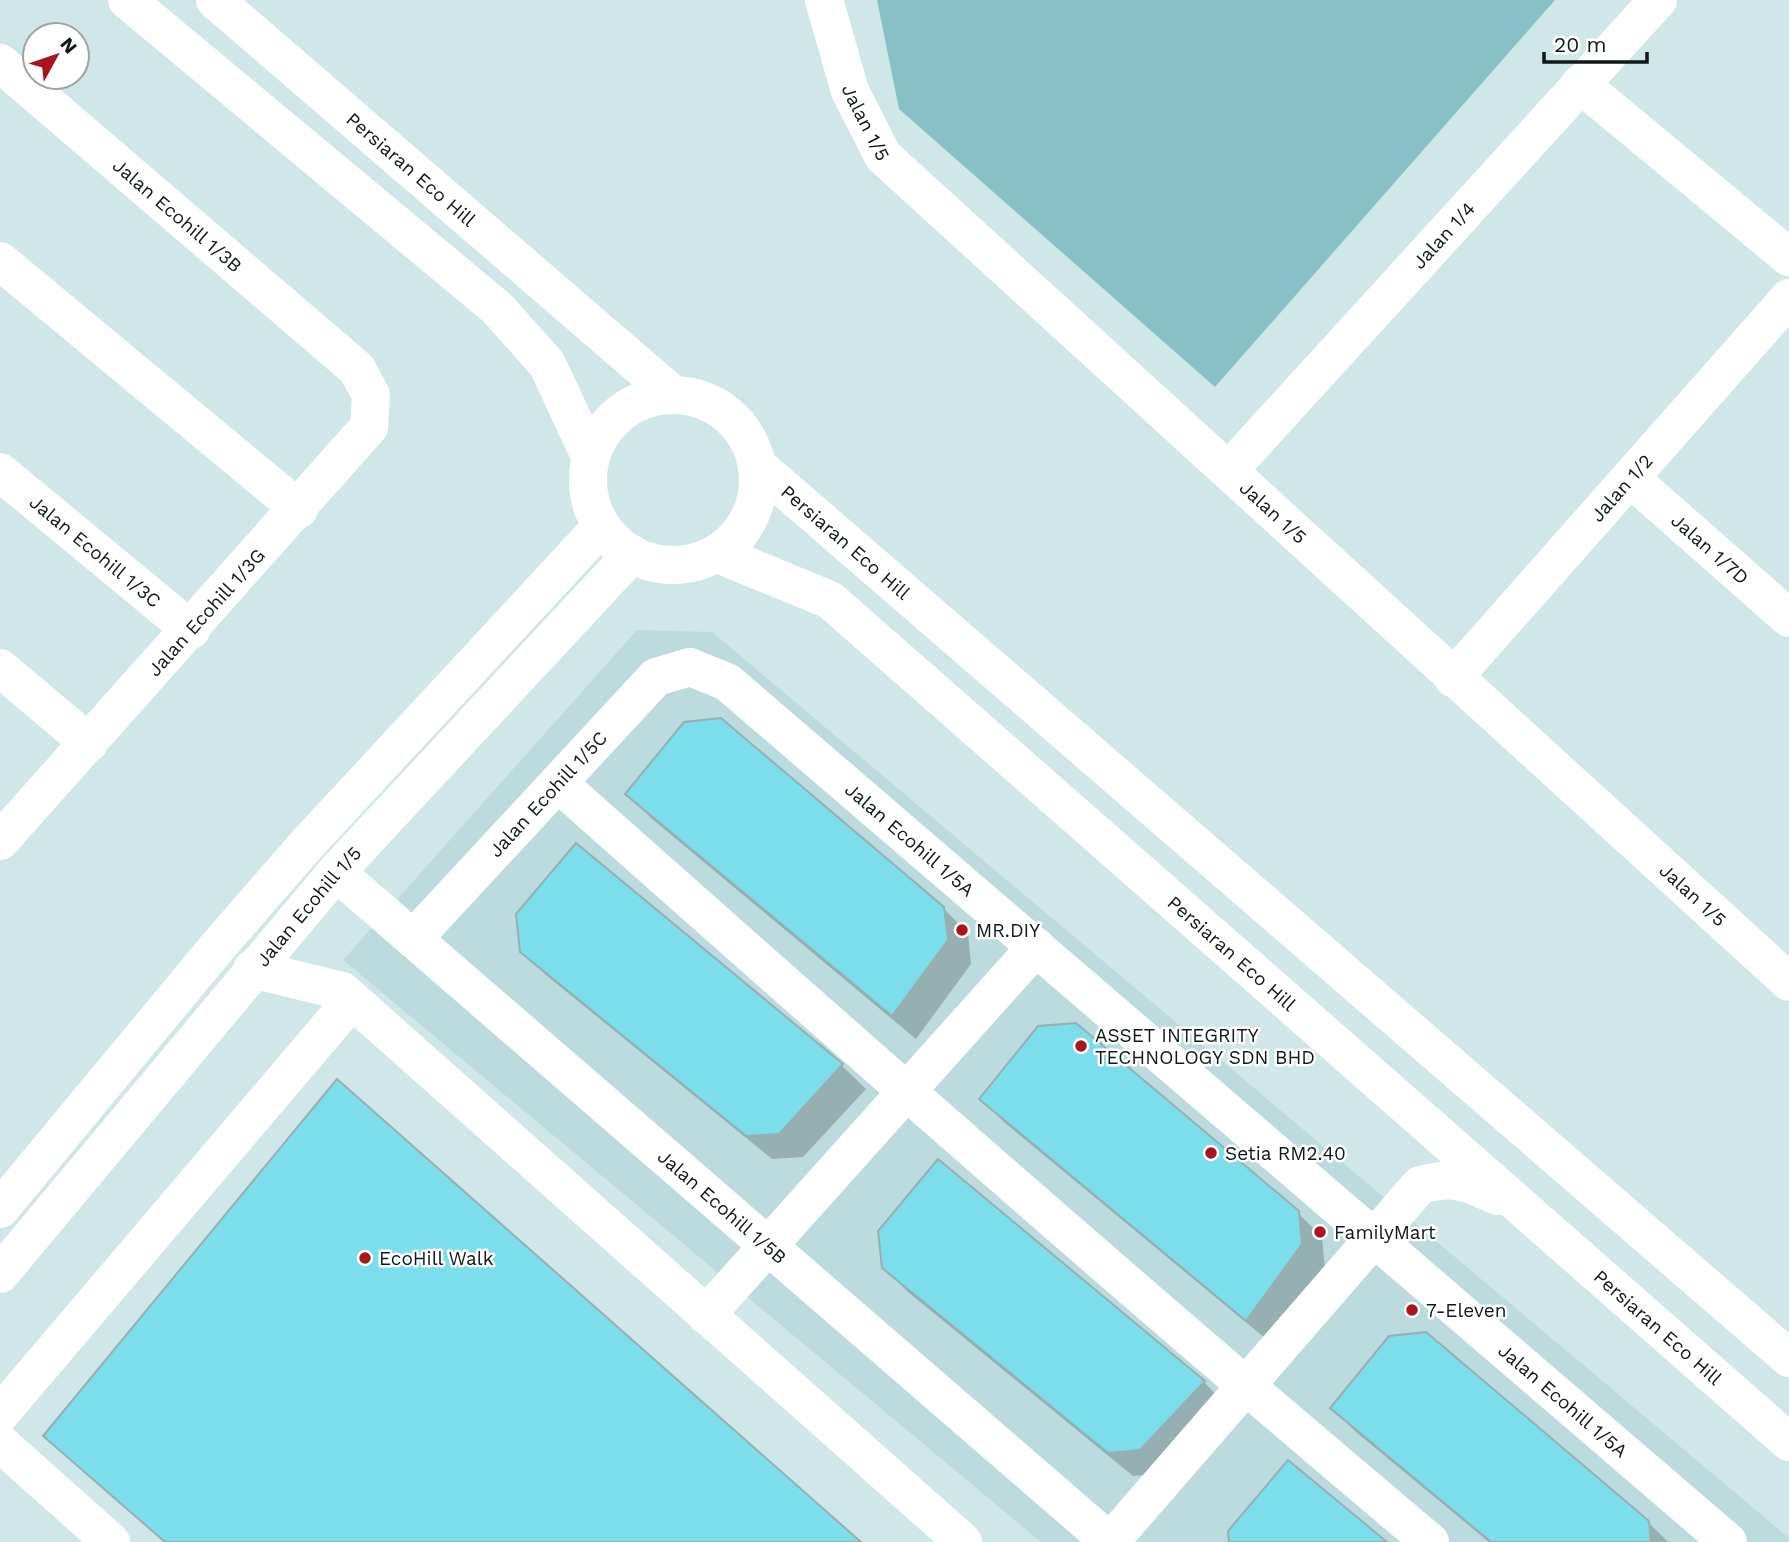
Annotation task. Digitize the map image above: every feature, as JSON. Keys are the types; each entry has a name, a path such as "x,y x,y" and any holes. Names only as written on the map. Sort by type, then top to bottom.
{"street":[{"path":"127,0 497,308 547,364 590,456"},
{"name":"Persiaran Eco Hill","path":"215,0 672,394"},
{"name":"Jalan 1/5","path":"824,0 850,91 883,156 1789,982"},
{"name":"Jalan 1/4","path":"1229,470 1658,0"},
{"name":"Jalan Ecohill 1/3B","path":"7,82 357,369"},
{"path":"1580,84 1789,257"},
{"path":"0,261 299,509"},
{"name":"Jalan 1/2","path":"1453,678 1789,298"},
{"name":"Jalan Ecohill 1/3G","path":"0,841 299,509 369,427 371,395 357,369"},
{"name":"Persiaran Eco Hill","path":"672,394 696,397 719,407 737,423 751,443 758,466 758,492 751,517 737,538 718,554 693,564 666,566 632,554 618,545 601,527 591,505 587,481 590,456 602,431 621,411 645,399 672,394"},
{"name":"Persiaran Eco Hill","path":"758,466 1789,1358"},
{"name":"Jalan Ecohill 1/3C","path":"0,472 191,630"},
{"name":"Jalan 1/7D","path":"1630,478 1789,618"},
{"path":"0,1209 219,945 307,844 601,527"},
{"name":"Jalan Ecohill 1/5","path":"0,1274 252,969 336,872 632,554"},
{"name":"Persiaran Eco Hill","path":"718,554 830,600 1789,1442"},
{"name":"Jalan Ecohill 1/5C","path":"413,939 656,677 691,667"},
{"name":"Jalan Ecohill 1/5A","path":"691,667 727,682 1374,1241 1728,1542"},
{"path":"0,668 89,743"},
{"path":"558,783 905,1091 1246,1388 1430,1542"},
{"name":"Jalan Ecohill 1/5B","path":"336,872 1110,1542"},
{"path":"706,1315 1036,947"},
{"path":"252,969 342,991 963,1542"},
{"path":"0,1414 352,1000"},
{"path":"1379,1082 1411,1129 1418,1154 1420,1185"},
{"path":"1110,1542 1420,1185 1443,1179 1466,1181 1527,1212"},
{"path":"0,1443 111,1542"}],"shaded area":[{"path":"877,0 1555,0 1215,387 899,109"},
{"path":"637,630 712,632 1789,1538 1789,1542 1041,1542 343,960"}],"building":[{"path":"721,718 944,907 948,940 892,1016 625,794 684,722"},
{"path":"576,843 843,1064 779,1134 746,1136 520,952 516,914"},
{"path":"1076,1023 1299,1211 1302,1244 1246,1321 979,1099 1038,1026"},
{"name":"EcoHill Walk","path":"337,1079 861,1542 165,1542 43,1436"},
{"path":"938,1159 1205,1381 1140,1450 1108,1453 882,1268 878,1231"},
{"path":"1426,1332 1649,1521 1651,1542 1491,1542 1330,1408 1389,1336"},
{"path":"1288,1460 1387,1542 1229,1542 1228,1531"}],"place":[{"name":"MR.DIY","path":"962,930"},
{"name":"ASSET INTEGRITY TECHNOLOGY SDN BHD","path":"1081,1046"},
{"name":"Setia RM2.40","path":"1211,1153"},
{"name":"FamilyMart","path":"1320,1232"},
{"name":"EcoHill Walk","path":"365,1258"},
{"name":"7-Eleven","path":"1412,1310"}]}
